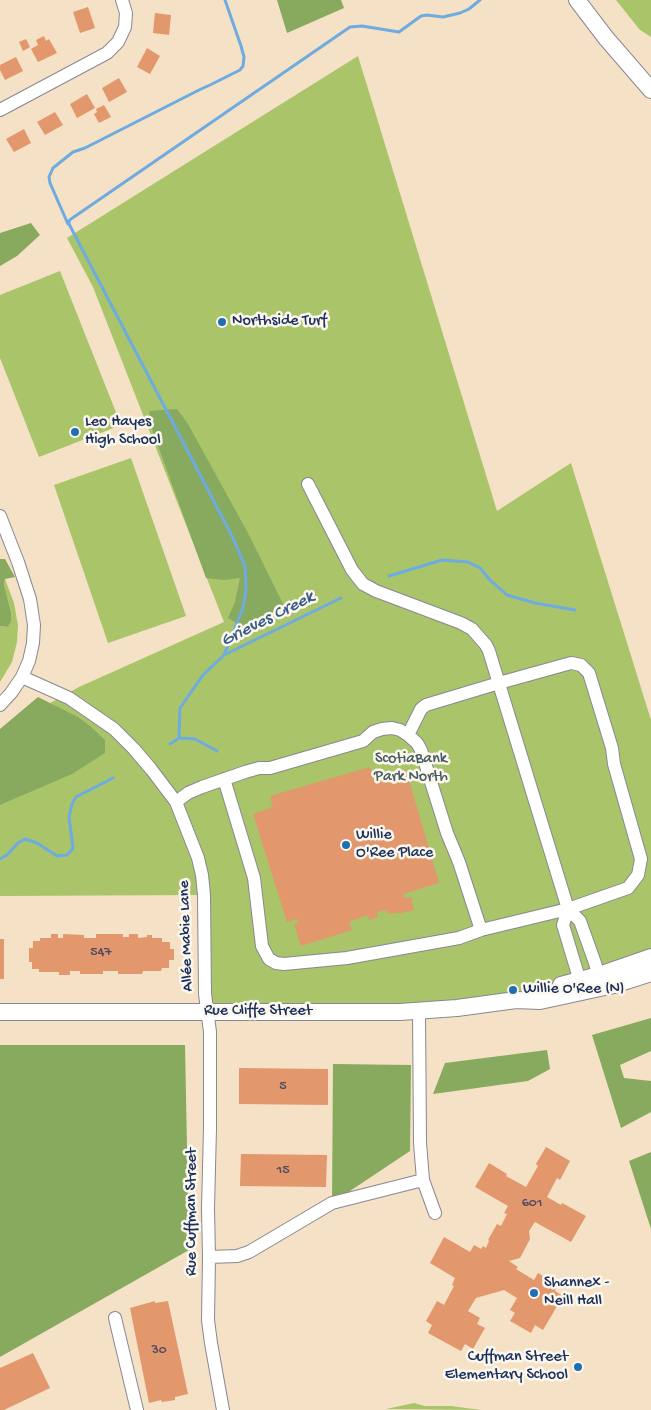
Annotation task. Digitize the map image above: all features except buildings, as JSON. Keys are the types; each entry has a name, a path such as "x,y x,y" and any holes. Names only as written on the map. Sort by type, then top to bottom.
{"main road":[{"path":"577,0 606,38 651,90"},
{"name":"Rue Cliffe Street","path":"0,1012 400,1012 457,1008 516,1000 540,1001 582,986 599,975 651,957"},
{"name":"Rue Cliffe Street","path":"599,975 651,973"}],"street":[{"path":"0,110 107,53 118,42 125,27 126,13 122,0"},
{"path":"308,484 357,578 368,588 472,629 486,645 568,908 580,921 599,975"},
{"path":"0,516 30,599 34,625 33,644 29,661 22,677 0,705"},
{"path":"224,779 254,878 262,946 269,960 276,963 284,964 346,958 459,938 481,930 568,908 628,888 638,876 641,859 616,772 612,748 589,673 581,665 571,663 426,705 421,709 408,735"},
{"name":"Allée Mabie Lane","path":"22,677 69,698 114,729 151,770 176,802 198,858 202,875 207,1012"},
{"path":"176,802 188,793 224,779 259,768 270,768 363,741 373,732 382,729 396,729 408,735 417,743 421,750 452,849 459,862 481,930"},
{"path":"568,908 563,925 582,986"},
{"path":"419,1010 420,1143 423,1180 435,1213"},
{"name":"Rue Cuffman Street","path":"207,1012 210,1032 208,1320 223,1410"},
{"path":"209,1257 237,1256 249,1252 332,1203 423,1180"},
{"path":"116,1318 137,1410"}],"green space":[{"path":"277,0 341,0 344,8 287,33"},
{"path":"616,0 651,0 651,37 640,30"},
{"name":"ScotiaBank Park North","path":"358,56 497,511 571,463 651,720 651,957 580,981 535,991 516,1000 207,1012 204,895 0,896 0,731 79,687 224,622 93,287 67,238"},
{"path":"31,223 40,235 17,256 0,266 0,233"},
{"path":"60,271 121,425 39,457 0,358 0,295"},
{"path":"177,409 188,424 249,535 287,612 252,632 228,618 235,602 240,578 224,580 206,578 152,429 149,411"},
{"path":"131,458 186,616 108,643 54,485"},
{"path":"0,559 5,559 15,577 5,579 4,585 11,614 11,621 8,627 0,626"},
{"path":"5,579 14,603 18,625 17,642 12,662 0,682 0,626 8,627"},
{"path":"38,697 78,717 90,726 105,740 105,753 72,774 0,805 0,729"},
{"path":"651,1018 651,1051 620,1065 624,1078 651,1081 651,1112 621,1128 592,1035"},
{"path":"0,1045 185,1045 189,1250 0,1357"},
{"path":"547,1050 550,1069 528,1081 433,1094 445,1063"},
{"path":"333,1064 411,1065 410,1151 332,1203"},
{"path":"651,1152 651,1229 629,1161"},
{"path":"414,1403 425,1406 451,1406 481,1410 386,1409"}],"waterway":[{"path":"68,224 50,183 49,177 53,168 73,152 85,148 240,70 243,66 244,57 225,0"},
{"path":"224,655 243,608 246,590 245,566 232,536 69,221 350,27 362,26 399,32 421,16 443,17 460,13 469,9 480,0"},
{"name":"Grieves Creek","path":"389,576 442,560 468,562 480,568 507,595 535,603 575,610"},
{"name":"Grieves Creek","path":"170,744 179,738 180,708 203,675 224,655 341,598"},
{"path":"179,738 195,739 217,751"},
{"name":"Grieves Creek","path":"0,859 25,839 37,843 57,856 67,855 73,848 69,817 76,797 113,778"}],"place":[{"name":"Northside Turf","path":"222,322"},
{"name":"Leo Hayes High School","path":"75,432"},
{"name":"Willie O'Ree Place","path":"346,845"},
{"name":"Willie O'Ree (N)","path":"513,990"},
{"name":"Shannex - Neill Hall","path":"534,1293"},
{"name":"Cuffman Street Elementary School","path":"578,1367"}]}
